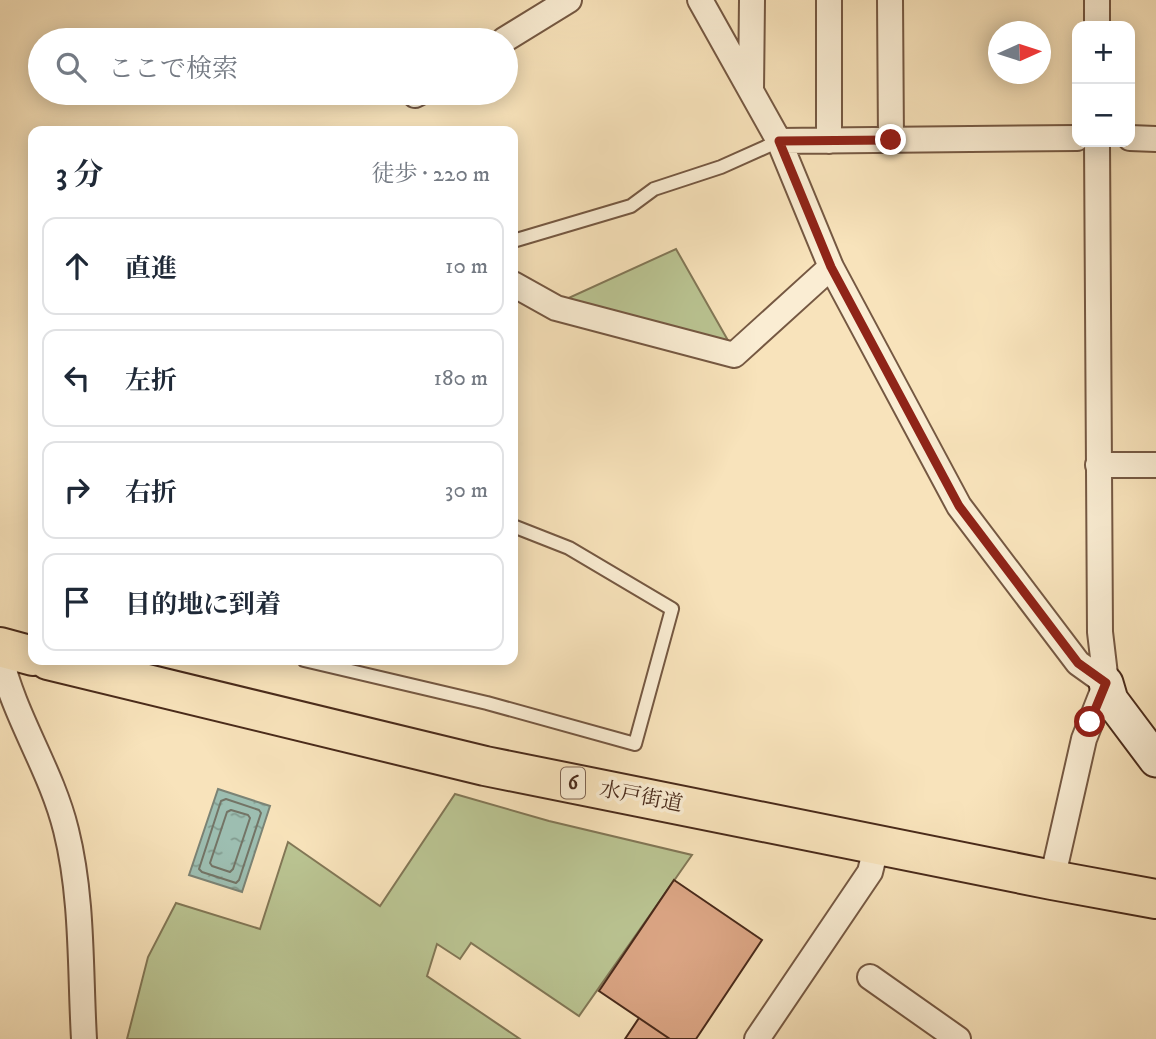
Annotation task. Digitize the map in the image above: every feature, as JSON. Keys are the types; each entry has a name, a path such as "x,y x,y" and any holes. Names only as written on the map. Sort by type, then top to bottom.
{"highway":[{"path":"0,647 28,655"},
{"name":"水戸街道","path":"69,665 485,766 1156,899"}],"street":[{"path":"518,31 569,0"},
{"path":"700,0 779,141 831,267 959,506 1078,663 1106,683"},
{"path":"751,91 752,0"},
{"path":"829,0 829,141"},
{"path":"890,0 891,140"},
{"path":"1097,0 1097,21"},
{"path":"779,141 1072,138"},
{"path":"1135,138 1156,139"},
{"path":"1097,147 1100,632 1106,683 1111,700 1156,760"},
{"path":"518,287 556,308 734,355 831,267"},
{"path":"1098,465 1156,465"},
{"path":"0,655 12,699 47,775 66,830 76,887 84,1039"},
{"path":"1052,880 1084,740 1106,683"},
{"path":"758,1039 870,872 877,844"},
{"path":"870,977 958,1039"}],"lane":[{"path":"518,240 631,206 654,189 721,167 779,141"},
{"path":"325,665 487,703 635,744 672,608 569,548 518,528"}],"green space":[{"path":"676,249 730,344 562,301"},
{"path":"455,794 549,821 692,855 579,1016 471,943 460,959 437,944 427,976 520,1039 127,1039 148,957 176,903 260,929 288,842 380,906"}],"water":[{"path":"218,789 270,806 242,892 189,875"}],"building":[{"path":"674,880 762,940 696,1039 670,1039 599,991"},
{"path":"639,1018 670,1039 625,1039"}],"route":[{"path":"891,140 779,141 831,267 959,506 1078,663 1106,683 1090,722"}]}
